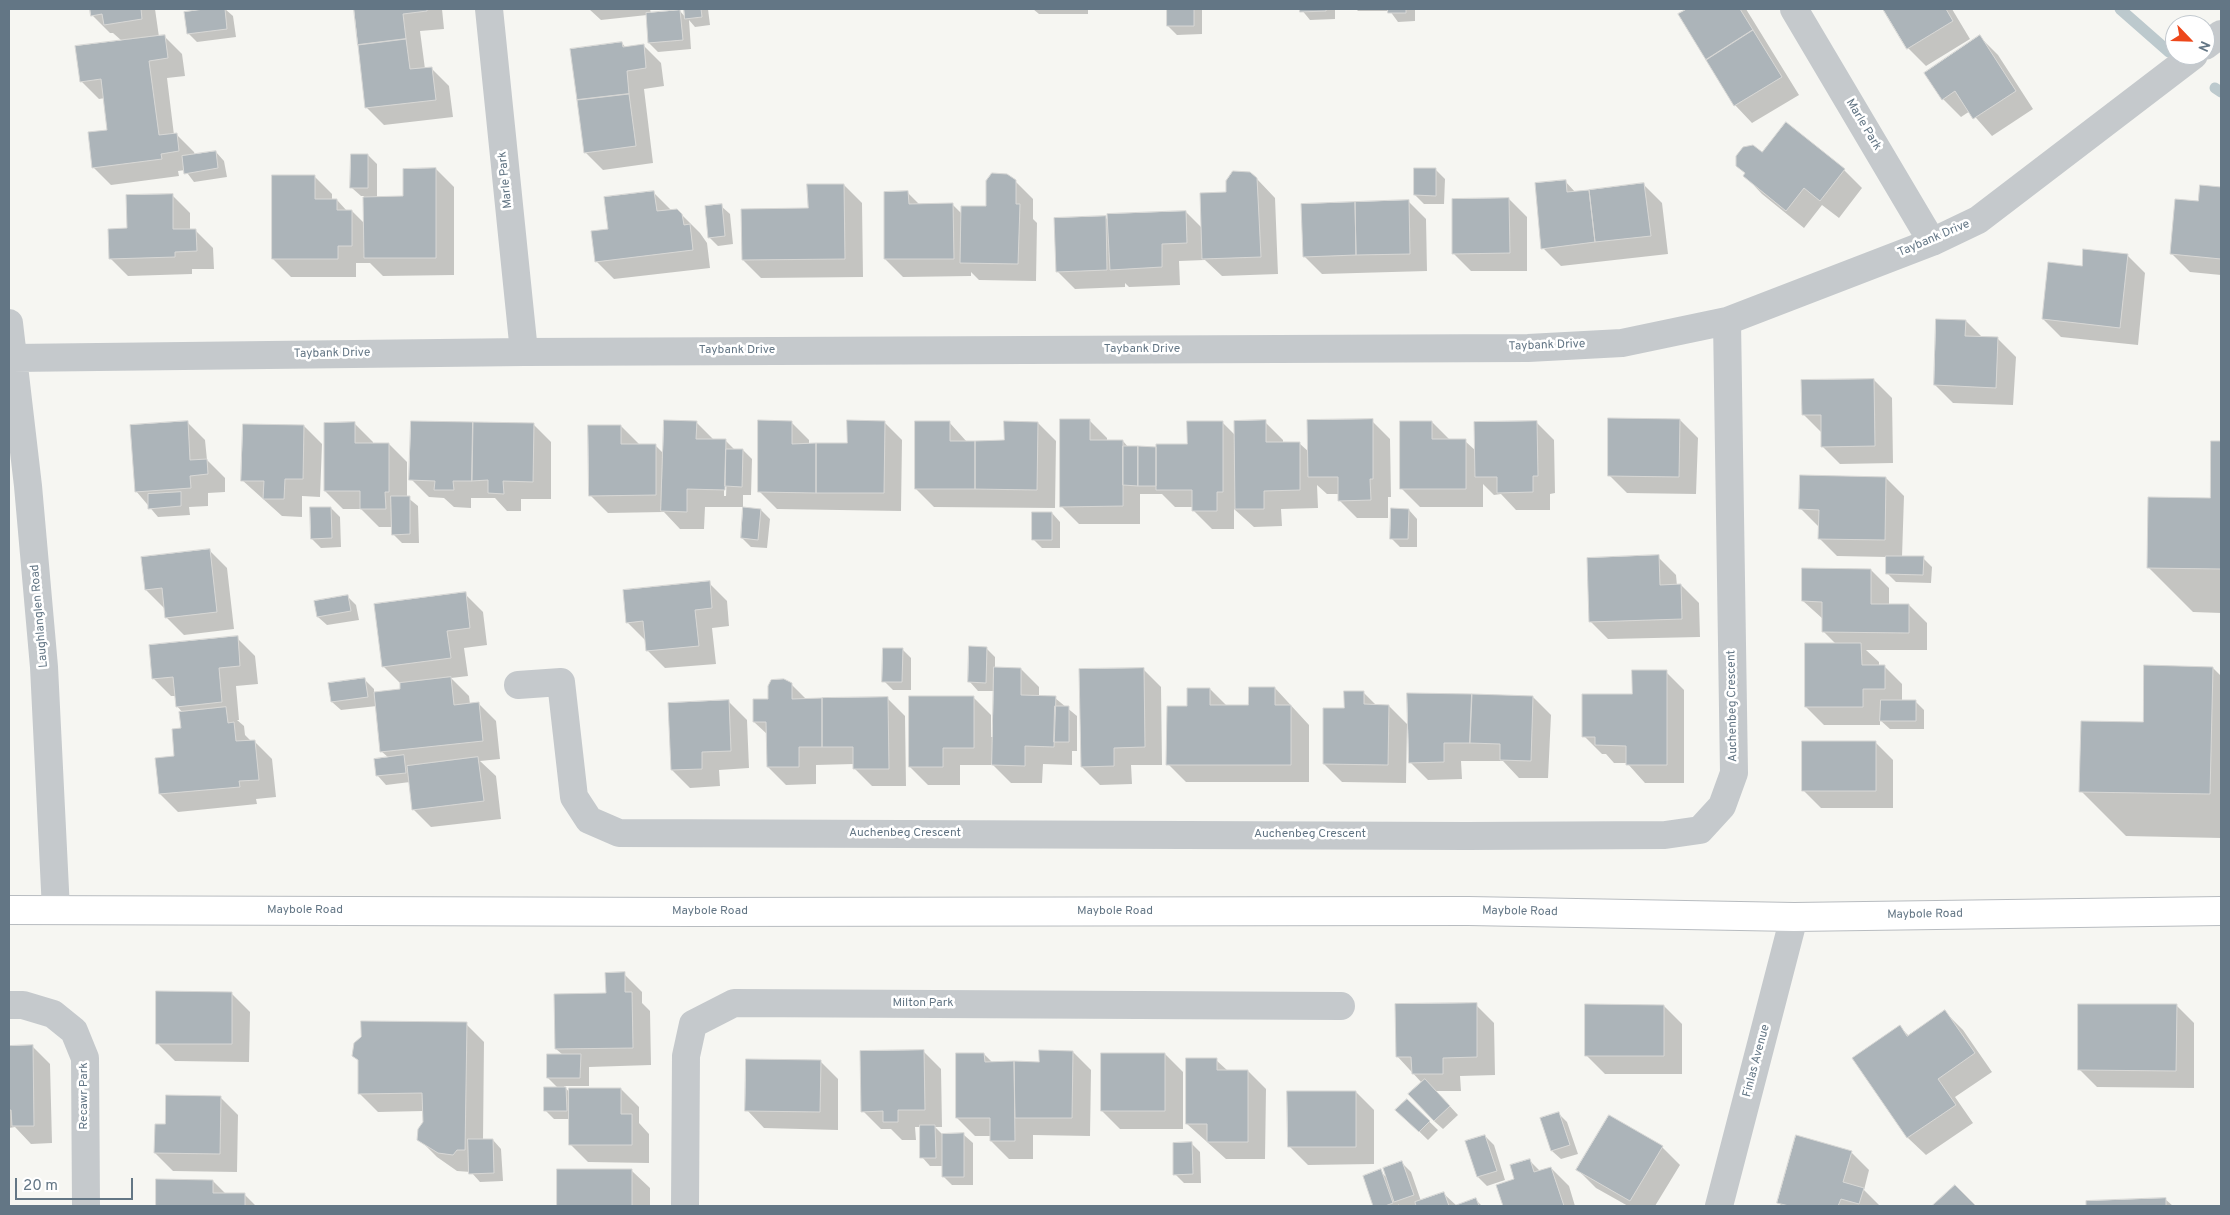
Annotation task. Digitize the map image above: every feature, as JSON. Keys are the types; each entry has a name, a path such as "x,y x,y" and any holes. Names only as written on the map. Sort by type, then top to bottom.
{"main road":[{"name":"Maybole Road","path":"9,910 672,912 1468,911 1794,916 2221,910"}],"street":[{"name":"Marle Park","path":"489,9 524,352"},
{"name":"Marle Park","path":"1794,9 1932,242"},
{"name":"Taybank Drive","path":"13,358 524,352 1528,348 1622,343 1727,321 1932,242 1978,220 2181,65"},
{"name":"Auchenbeg Crescent","path":"518,685 561,682 574,797 589,820 619,833 1477,836 1665,835 1700,830 1722,806 1734,772 1727,321"},
{"name":"Laughlanglen Road","path":"9,324 28,486 44,667 56,910"},
{"name":"Finlas Avenue","path":"1719,1206 1794,916"},
{"name":"Milton Park","path":"685,1206 686,1056 693,1024 734,1003 1341,1006"},
{"name":"Recawr Park","path":"9,1004 24,1005 53,1014 74,1031 85,1058 86,1206"}],"building":[{"path":"90,9 141,9 142,19 104,25 102,14 91,16"},
{"path":"225,9 227,29 187,34 184,12"},
{"path":"354,9 427,9 427,11 403,14 406,39 358,45"},
{"path":"684,9 701,9 702,17 685,19"},
{"path":"1167,9 1194,9 1194,26 1167,26"},
{"path":"1300,9 1326,9 1326,11 1300,12"},
{"path":"1388,9 1406,9 1406,13 1388,13"},
{"path":"1687,9 1740,9 1753,30 1706,60 1678,14"},
{"path":"1883,9 1946,9 1953,21 1907,49"},
{"path":"680,10 683,40 648,43 646,13"},
{"path":"1753,30 1782,77 1734,106 1706,60"},
{"path":"165,35 168,58 149,61 159,135 177,133 179,151 161,154 162,159 92,168 88,132 107,130 101,79 80,82 75,46"},
{"path":"1980,35 2016,91 1973,119 1955,91 1942,100 1924,73"},
{"path":"406,39 410,69 432,67 436,100 365,108 358,45"},
{"path":"622,42 623,47 644,44 646,68 627,71 629,94 577,100 570,49"},
{"path":"629,94 636,146 584,153 577,100"},
{"path":"1786,122 1845,169 1820,201 1804,188 1786,211 1743,176 1745,173 1736,166 1736,156 1743,147 1753,145 1762,152"},
{"path":"216,151 218,168 184,174 182,156"},
{"path":"351,154 368,154 368,188 350,188"},
{"path":"436,168 436,258 364,258 363,197 403,196 403,169"},
{"path":"1414,168 1436,168 1436,196 1414,195"},
{"path":"1233,171 1250,172 1257,178 1261,257 1202,259 1200,193 1226,192 1226,181"},
{"path":"992,173 1007,174 1016,180 1016,204 1020,204 1018,264 960,263 961,206 986,206 986,181"},
{"path":"272,175 315,175 315,199 337,199 337,210 352,210 352,246 338,246 338,259 272,259"},
{"path":"1566,180 1567,192 1589,190 1595,242 1541,249 1535,183"},
{"path":"1644,183 1651,236 1595,242 1589,190"},
{"path":"807,184 844,184 845,259 742,260 741,209 808,208"},
{"path":"2200,185 2221,187 2221,259 2170,254 2175,199 2198,201"},
{"path":"654,191 657,211 677,209 682,214 684,225 690,224 693,250 595,262 591,231 608,229 604,197"},
{"path":"908,191 909,204 953,203 954,259 884,259 884,192"},
{"path":"173,194 173,229 196,229 197,251 175,252 175,257 109,259 108,229 127,228 126,195"},
{"path":"1509,198 1510,253 1452,254 1452,199"},
{"path":"1409,200 1410,254 1356,255 1355,202"},
{"path":"1355,202 1356,255 1303,257 1301,204"},
{"path":"722,204 725,236 708,238 705,206"},
{"path":"1186,211 1187,243 1162,244 1162,267 1110,270 1107,214"},
{"path":"1106,216 1107,270 1056,272 1054,218"},
{"path":"2083,249 2128,254 2120,328 2042,319 2048,262 2082,266"},
{"path":"1936,319 1966,320 1965,336 1998,337 1996,388 1934,385"},
{"path":"1874,379 1875,446 1821,447 1821,415 1802,415 1801,380"},
{"path":"1608,418 1680,419 1679,477 1608,476"},
{"path":"1060,419 1090,419 1090,440 1123,440 1123,506 1060,507"},
{"path":"1373,419 1373,479 1370,479 1371,500 1338,501 1338,477 1308,477 1307,420"},
{"path":"664,420 697,421 696,439 726,439 725,490 687,489 687,512 661,511"},
{"path":"758,420 792,421 792,444 816,443 816,493 758,492"},
{"path":"847,420 885,421 884,493 816,493 816,443 847,443"},
{"path":"1266,420 1266,442 1300,442 1300,490 1264,491 1264,509 1235,509 1234,421"},
{"path":"188,421 190,460 207,459 208,474 190,476 191,488 135,492 130,425"},
{"path":"411,421 473,422 472,481 453,481 454,490 434,490 435,481 409,480"},
{"path":"915,421 950,421 950,441 975,441 975,489 915,489"},
{"path":"1004,421 1038,422 1037,490 975,489 975,441 1004,440"},
{"path":"1187,421 1223,421 1223,492 1217,492 1217,511 1192,511 1192,490 1156,490 1156,444 1187,444"},
{"path":"1400,421 1432,421 1432,439 1466,439 1466,489 1400,489"},
{"path":"1537,421 1538,476 1533,476 1533,492 1497,493 1497,477 1475,477 1474,422"},
{"path":"355,422 355,443 389,443 389,492 385,492 386,509 360,509 360,491 324,491 324,423"},
{"path":"473,422 534,423 533,482 503,481 504,494 488,493 488,480 472,481"},
{"path":"243,424 304,425 303,479 285,479 284,499 263,499 264,481 241,481"},
{"path":"588,425 621,425 621,444 656,444 656,495 589,496"},
{"path":"2211,441 2221,441 2221,569 2147,568 2148,497 2210,498"},
{"path":"1123,446 1138,446 1138,486 1123,485"},
{"path":"1138,446 1156,447 1156,486 1138,486"},
{"path":"726,449 743,449 742,487 725,486"},
{"path":"1800,475 1886,477 1885,540 1818,539 1819,510 1799,509"},
{"path":"181,492 181,506 148,509 148,494"},
{"path":"391,496 410,496 410,534 392,535"},
{"path":"310,507 331,507 332,538 311,539"},
{"path":"743,507 761,509 758,540 741,538"},
{"path":"1391,508 1409,509 1408,539 1390,539"},
{"path":"1032,512 1052,512 1052,540 1032,540"},
{"path":"210,549 217,612 165,618 162,588 145,590 141,557"},
{"path":"1659,555 1660,585 1681,584 1682,619 1589,622 1587,558"},
{"path":"1886,556 1924,556 1923,575 1886,574"},
{"path":"1802,568 1871,569 1871,604 1909,604 1909,633 1822,632 1822,602 1802,601"},
{"path":"710,581 712,608 695,610 699,646 646,651 643,621 626,623 623,590"},
{"path":"466,592 470,628 447,631 451,658 382,667 374,604"},
{"path":"348,595 351,611 317,617 314,601"},
{"path":"238,636 240,666 219,668 222,702 176,707 173,677 152,679 149,645"},
{"path":"1805,643 1861,643 1862,665 1885,665 1885,689 1863,689 1863,707 1805,707"},
{"path":"969,646 987,647 986,683 968,682"},
{"path":"883,648 903,648 902,682 882,682"},
{"path":"2144,665 2213,667 2210,794 2079,792 2081,721 2143,722"},
{"path":"994,667 1021,668 1021,695 1056,696 1054,747 1025,746 1025,766 992,765"},
{"path":"1144,668 1145,747 1114,748 1114,766 1081,767 1079,669"},
{"path":"1632,670 1667,670 1667,765 1626,765 1626,746 1595,745 1595,737 1582,737 1582,694 1632,694"},
{"path":"451,677 454,705 479,702 483,741 380,752 374,692 400,689 400,683"},
{"path":"365,678 368,697 331,702 328,683"},
{"path":"784,679 792,683 792,699 822,698 822,747 799,747 799,767 767,767 766,722 753,722 753,699 768,699 768,686 771,680"},
{"path":"1249,687 1275,687 1275,705 1291,705 1291,765 1166,765 1167,706 1187,706 1187,688 1210,688 1210,705 1248,705"},
{"path":"1344,691 1364,691 1364,704 1389,705 1388,765 1323,764 1323,708 1344,708"},
{"path":"1407,693 1472,694 1470,743 1444,743 1444,762 1409,763"},
{"path":"1472,694 1533,696 1531,761 1500,760 1500,744 1470,743"},
{"path":"909,696 974,696 974,748 943,748 943,767 909,767"},
{"path":"888,697 889,769 853,769 853,747 822,747 822,698"},
{"path":"729,700 731,751 702,752 702,769 671,770 668,703"},
{"path":"1881,700 1916,700 1916,721 1880,721"},
{"path":"1055,706 1069,706 1069,742 1054,742"},
{"path":"226,707 228,723 234,722 236,741 255,740 259,780 239,781 240,787 159,794 155,758 174,756 172,729 181,728 179,712"},
{"path":"1802,741 1876,741 1876,791 1802,791"},
{"path":"404,755 406,773 376,776 374,759"},
{"path":"478,757 484,801 412,810 407,766"},
{"path":"625,972 625,992 632,992 633,1048 555,1049 554,994 606,993 605,973"},
{"path":"156,991 232,992 232,1044 156,1044"},
{"path":"1477,1003 1477,1057 1443,1058 1443,1074 1412,1074 1411,1057 1396,1057 1395,1004"},
{"path":"1585,1004 1664,1005 1664,1056 1585,1056"},
{"path":"2078,1004 2177,1004 2176,1071 2078,1070"},
{"path":"1945,1010 1975,1053 1938,1079 1956,1105 1907,1138 1852,1058 1900,1025 1907,1036"},
{"path":"361,1021 467,1022 465,1150 457,1150 453,1155 438,1153 417,1140 418,1129 423,1122 422,1093 358,1094 358,1060 352,1056 354,1043 361,1037"},
{"path":"33,1045 34,1126 12,1126 11,1110 9,1110 9,1046"},
{"path":"924,1050 925,1110 898,1110 898,1122 883,1122 883,1111 861,1112 860,1051"},
{"path":"1039,1050 1073,1051 1072,1118 1015,1118 1014,1061 1039,1062"},
{"path":"956,1053 984,1053 985,1062 1014,1061 1015,1141 990,1141 990,1118 956,1118"},
{"path":"1101,1053 1165,1053 1165,1111 1101,1111"},
{"path":"547,1054 581,1054 580,1078 547,1078"},
{"path":"1186,1058 1217,1058 1217,1070 1248,1070 1248,1142 1207,1142 1207,1124 1186,1124"},
{"path":"746,1059 821,1060 820,1112 745,1111"},
{"path":"1425,1079 1450,1106 1434,1121 1408,1094"},
{"path":"544,1087 566,1087 567,1111 544,1111"},
{"path":"569,1088 621,1088 621,1114 632,1114 632,1145 569,1145"},
{"path":"1287,1091 1356,1091 1356,1147 1288,1147"},
{"path":"166,1095 221,1096 220,1154 154,1153 155,1124 165,1124"},
{"path":"1407,1099 1430,1121 1419,1132 1395,1110"},
{"path":"1559,1112 1570,1145 1551,1151 1540,1118"},
{"path":"1609,1115 1663,1146 1630,1201 1576,1170"},
{"path":"920,1125 935,1125 936,1158 920,1158"},
{"path":"964,1133 964,1177 942,1177 942,1134"},
{"path":"1485,1135 1497,1171 1477,1177 1465,1141"},
{"path":"1796,1135 1852,1151 1843,1182 1864,1188 1859,1204 1841,1199 1838,1206 1789,1206 1777,1203"},
{"path":"468,1139 493,1139 494,1173 469,1174"},
{"path":"1192,1142 1193,1174 1173,1175 1173,1143"},
{"path":"1530,1159 1534,1172 1551,1167 1564,1206 1503,1206 1496,1185 1514,1179 1510,1165"},
{"path":"1402,1161 1414,1195 1394,1202 1383,1168"},
{"path":"557,1169 632,1169 632,1206 557,1206"},
{"path":"1381,1169 1393,1203 1385,1206 1373,1206 1363,1176"},
{"path":"156,1179 213,1180 213,1193 245,1193 245,1206 156,1206"},
{"path":"1955,1185 1976,1206 1932,1206"},
{"path":"1444,1192 1449,1206 1416,1206 1415,1202"},
{"path":"1476,1198 1479,1206 1454,1206"},
{"path":"2166,1198 2166,1206 2086,1206 2086,1201"}],"waterway":[{"path":"2120,9 2165,48"},
{"path":"2215,88 2221,92"}]}
